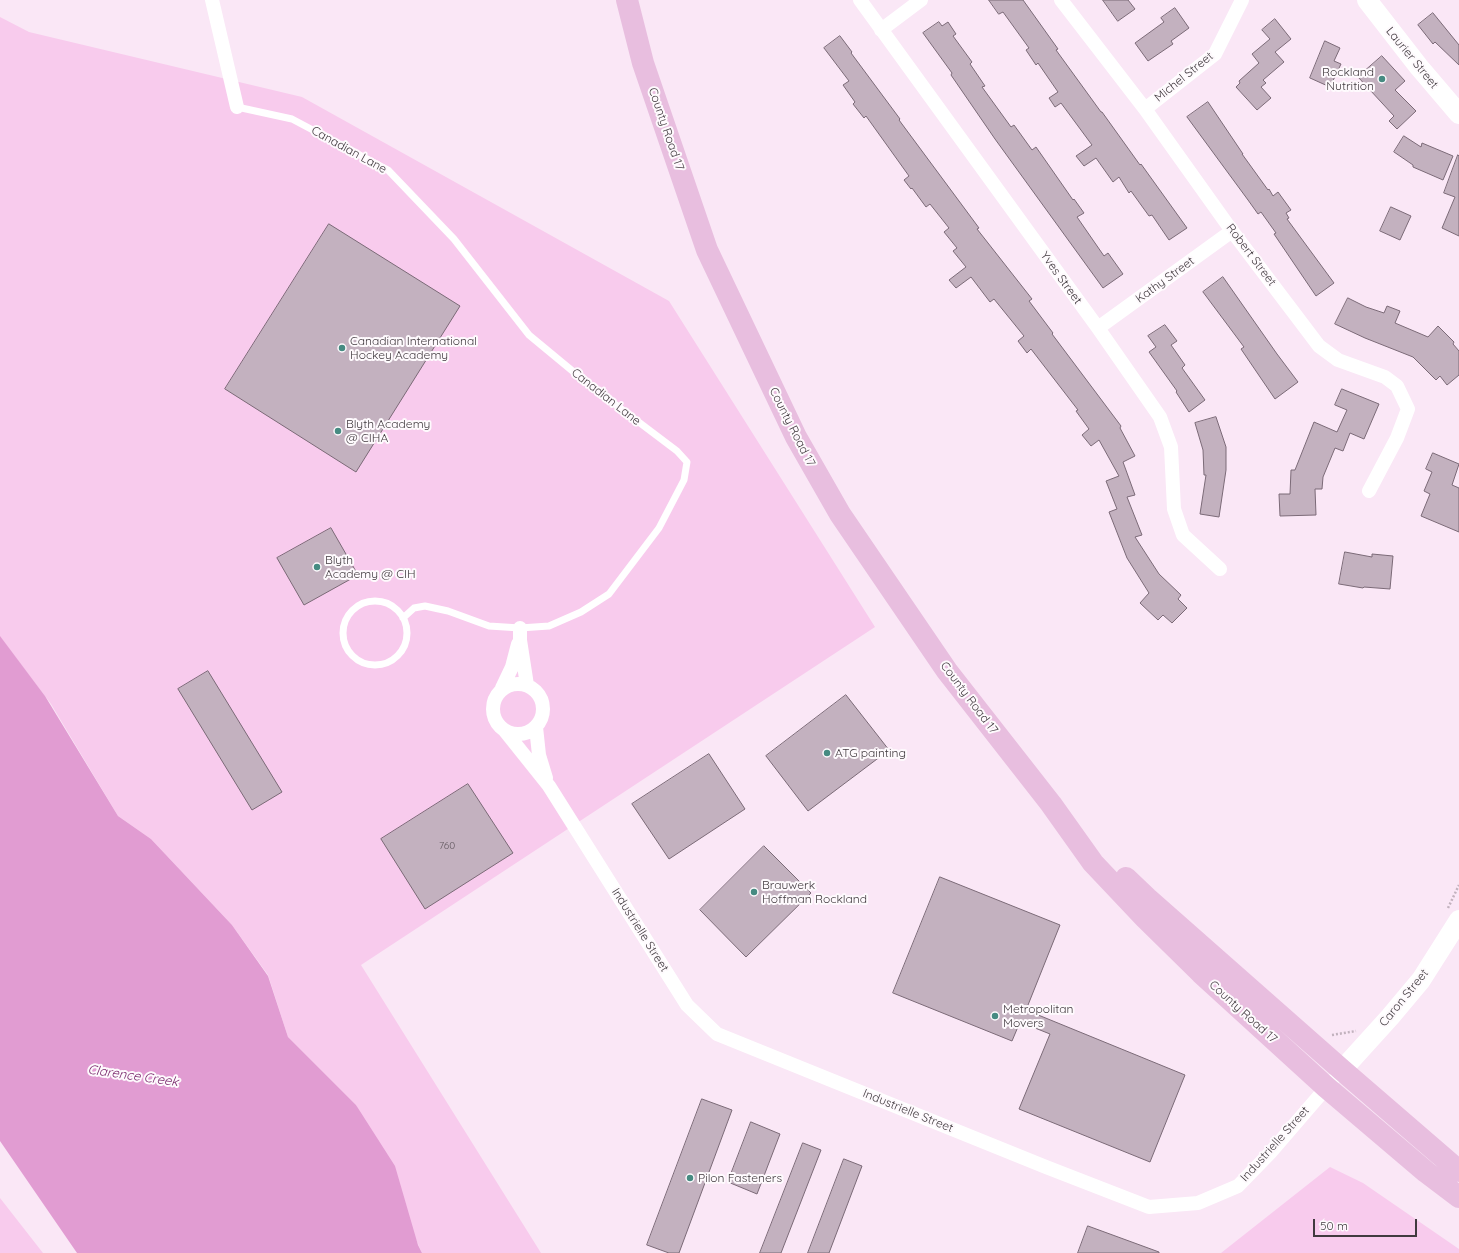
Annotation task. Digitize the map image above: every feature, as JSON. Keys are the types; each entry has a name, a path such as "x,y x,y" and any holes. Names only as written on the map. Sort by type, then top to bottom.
{"main road":[{"name":"County Road 17","path":"627,0 643,63 707,250 796,437 840,514 947,671 1051,804 1093,862 1145,918 1201,974 1326,1087 1426,1172 1459,1197"},
{"name":"County Road 17","path":"1051,804 1147,898 1459,1171"}],"street":[{"path":"212,0 237,107"},
{"name":"Yves Street","path":"860,0 1098,328 1160,417 1171,447 1174,509 1183,535 1220,569"},
{"path":"881,30 921,0"},
{"name":"Robert Street","path":"1061,0 1145,109 1232,231 1319,346 1338,360 1385,377 1397,386 1408,409 1397,438 1369,491"},
{"name":"Michel Street","path":"1145,109 1215,54 1242,0"},
{"name":"Laurier Street","path":"1367,0 1419,67 1459,114"},
{"name":"Kathy Street","path":"1098,328 1232,231"},
{"path":"502,688 510,684 518,683 527,685 520,634"},
{"name":"Industrielle Street","path":"520,634 512,667 502,688 496,694 493,702 492,710 494,718 498,726 505,731 549,786 687,1005 717,1034 1046,1168 1149,1207 1198,1203 1238,1186 1270,1153 1342,1070"},
{"name":"Industrielle Street","path":"527,685 537,692 543,703 541,720 536,727 539,755 549,786"},
{"path":"505,731 513,734 521,734 529,732 536,727"},
{"name":"Caron Street","path":"1342,1070 1421,980 1452,916"}],"lane":[{"name":"Canadian Lane","path":"237,107 292,119 388,170 454,238 528,334 587,383 677,451 687,462 684,480 659,528 609,594 581,612 548,626 520,634 489,626 448,610 425,606 414,608 403,618"},
{"path":"369,602 389,604 397,610 403,618 407,628 406,639 402,650 395,658 386,663 375,665 364,663 354,657 347,649 344,634 346,620 360,605 369,602"}],"path":[{"path":"1452,916 1459,885"},
{"path":"1332,1035 1358,1030"}],"shaded area":[{"path":"0,17 29,32 302,97 669,301 875,627 361,965 541,1253 422,1253 356,1105 288,1037 268,975 232,925 151,839 118,816 51,704 0,637"},
{"path":"1330,1167 1363,1183 1459,1249 1459,1253 1221,1253"},
{"path":"0,1198 43,1253 0,1253"}],"water":[{"name":"Clarence Creek","path":"0,636 45,696 118,816 151,839 232,925 268,976 288,1037 356,1105 395,1166 418,1245 422,1253 77,1253 0,1141"}],"building":[{"path":"989,0 1023,0 1058,49 1056,50 1187,228 1169,240 1152,215 1149,216 1131,191 1129,193 1119,177 1113,182 1096,158 1084,166 1076,156 1092,145 1061,103 1055,107 1049,98 1058,92 1038,63 1036,65 1026,50 1029,48 1003,12 999,14"},
{"path":"1103,0 1128,0 1135,9 1118,21"},
{"path":"1175,8 1189,28 1171,41 1173,44 1148,61 1135,43 1164,22 1161,18"},
{"path":"1433,13 1459,45 1459,65 1435,42 1433,44 1418,25"},
{"path":"1275,19 1291,39 1275,52 1284,62 1263,80 1266,83 1261,87 1271,98 1257,110 1236,87 1240,83 1239,81 1259,63 1252,54 1270,39 1262,30"},
{"path":"939,22 942,26 948,22 956,34 953,36 972,62 970,64 985,86 982,87 1011,127 1014,125 1032,150 1036,147 1073,200 1074,199 1084,213 1077,217 1104,256 1108,253 1123,274 1103,288 995,139 951,75 952,73 923,33"},
{"path":"840,36 900,119 899,120 979,228 977,229 1032,299 1029,301 1053,333 1052,334 1121,426 1120,428 1135,456 1123,462 1135,495 1127,497 1142,535 1135,537 1159,574 1181,595 1178,599 1187,608 1172,623 1163,615 1158,620 1140,603 1149,593 1127,558 1109,512 1117,509 1106,481 1119,476 1099,440 1091,446 1082,435 1089,429 1076,411 1078,410 1031,349 1027,353 1018,341 1024,336 994,299 990,302 971,277 956,288 949,280 966,267 953,251 957,248 944,232 949,228 930,204 926,207 904,180 909,176 866,116 864,118 853,104 855,102 843,85 849,81 824,48"},
{"path":"1325,41 1340,48 1334,61 1341,64 1330,87 1310,78"},
{"name":"Rockland Nutrition","path":"1382,56 1405,81 1395,90 1416,111 1397,129 1389,121 1394,116 1358,77"},
{"path":"1208,102 1242,154 1268,190 1269,189 1273,196 1278,192 1291,210 1286,213 1289,218 1287,219 1334,283 1316,296 1261,212 1258,214 1187,117"},
{"path":"1404,136 1421,147 1422,143 1453,156 1443,180 1413,167 1413,165 1394,152"},
{"path":"1458,155 1459,236 1442,228 1455,197 1444,193"},
{"path":"1391,207 1411,216 1400,240 1380,231"},
{"name":"Canadian International Hockey Academy","path":"329,224 460,306 356,472 225,389"},
{"path":"1223,277 1298,382 1275,399 1241,349 1244,347 1203,292"},
{"path":"1348,298 1366,307 1384,313 1387,306 1400,311 1395,323 1428,337 1438,326 1454,342 1453,344 1459,351 1459,375 1447,385 1440,376 1436,380 1413,357 1365,338 1335,324"},
{"path":"1165,325 1177,341 1171,345 1185,365 1182,368 1205,400 1189,412 1176,392 1177,391 1149,352 1156,347 1148,336"},
{"path":"1342,389 1379,404 1364,439 1350,433 1343,451 1335,448 1323,477 1322,489 1315,489 1316,515 1280,516 1279,494 1290,494 1291,470 1295,470 1314,422 1337,432 1347,410 1335,405"},
{"path":"1216,417 1226,447 1226,470 1219,517 1200,514 1206,475 1204,475 1203,450 1195,423"},
{"path":"1433,453 1459,464 1452,485 1459,488 1459,532 1421,516 1430,494 1424,491 1432,472 1426,469"},
{"name":"Blyth Academy @ CIH","path":"331,528 358,575 304,605 277,558"},
{"path":"1345,552 1372,557 1372,554 1393,556 1390,589 1363,588 1339,584"},
{"path":"208,671 282,792 252,810 178,689"},
{"name":"ATG painting","path":"846,695 889,750 808,811 766,756"},
{"path":"709,754 745,809 669,859 632,804"},
{"path":"468,784 513,853 425,909 381,839"},
{"path":"764,846 811,893 746,957 700,910"},
{"name":"Metropolitan Movers","path":"940,877 1060,925 1026,1010 1185,1075 1150,1162 1019,1109 1050,1034 1020,1022 1012,1041 893,993"},
{"name":"Pilon Fasteners","path":"702,1099 732,1110 679,1253 669,1253 647,1245"},
{"path":"751,1122 780,1134 757,1194 728,1182"},
{"path":"803,1143 821,1150 781,1253 760,1253"},
{"path":"844,1159 862,1166 829,1253 808,1253"},
{"path":"1088,1226 1159,1252 1159,1253 1078,1253"}],"place":[{"name":"Rockland Nutrition","path":"1382,79"},
{"name":"Canadian International Hockey Academy","path":"342,348"},
{"name":"Blyth Academy @ CIHA","path":"338,431"},
{"name":"Blyth Academy @ CIH","path":"317,567"},
{"name":"ATG painting","path":"827,753"},
{"name":"Brauwerk Hoffman Rockland","path":"754,892"},
{"name":"Metropolitan Movers","path":"995,1016"},
{"name":"Pilon Fasteners","path":"690,1178"}]}
